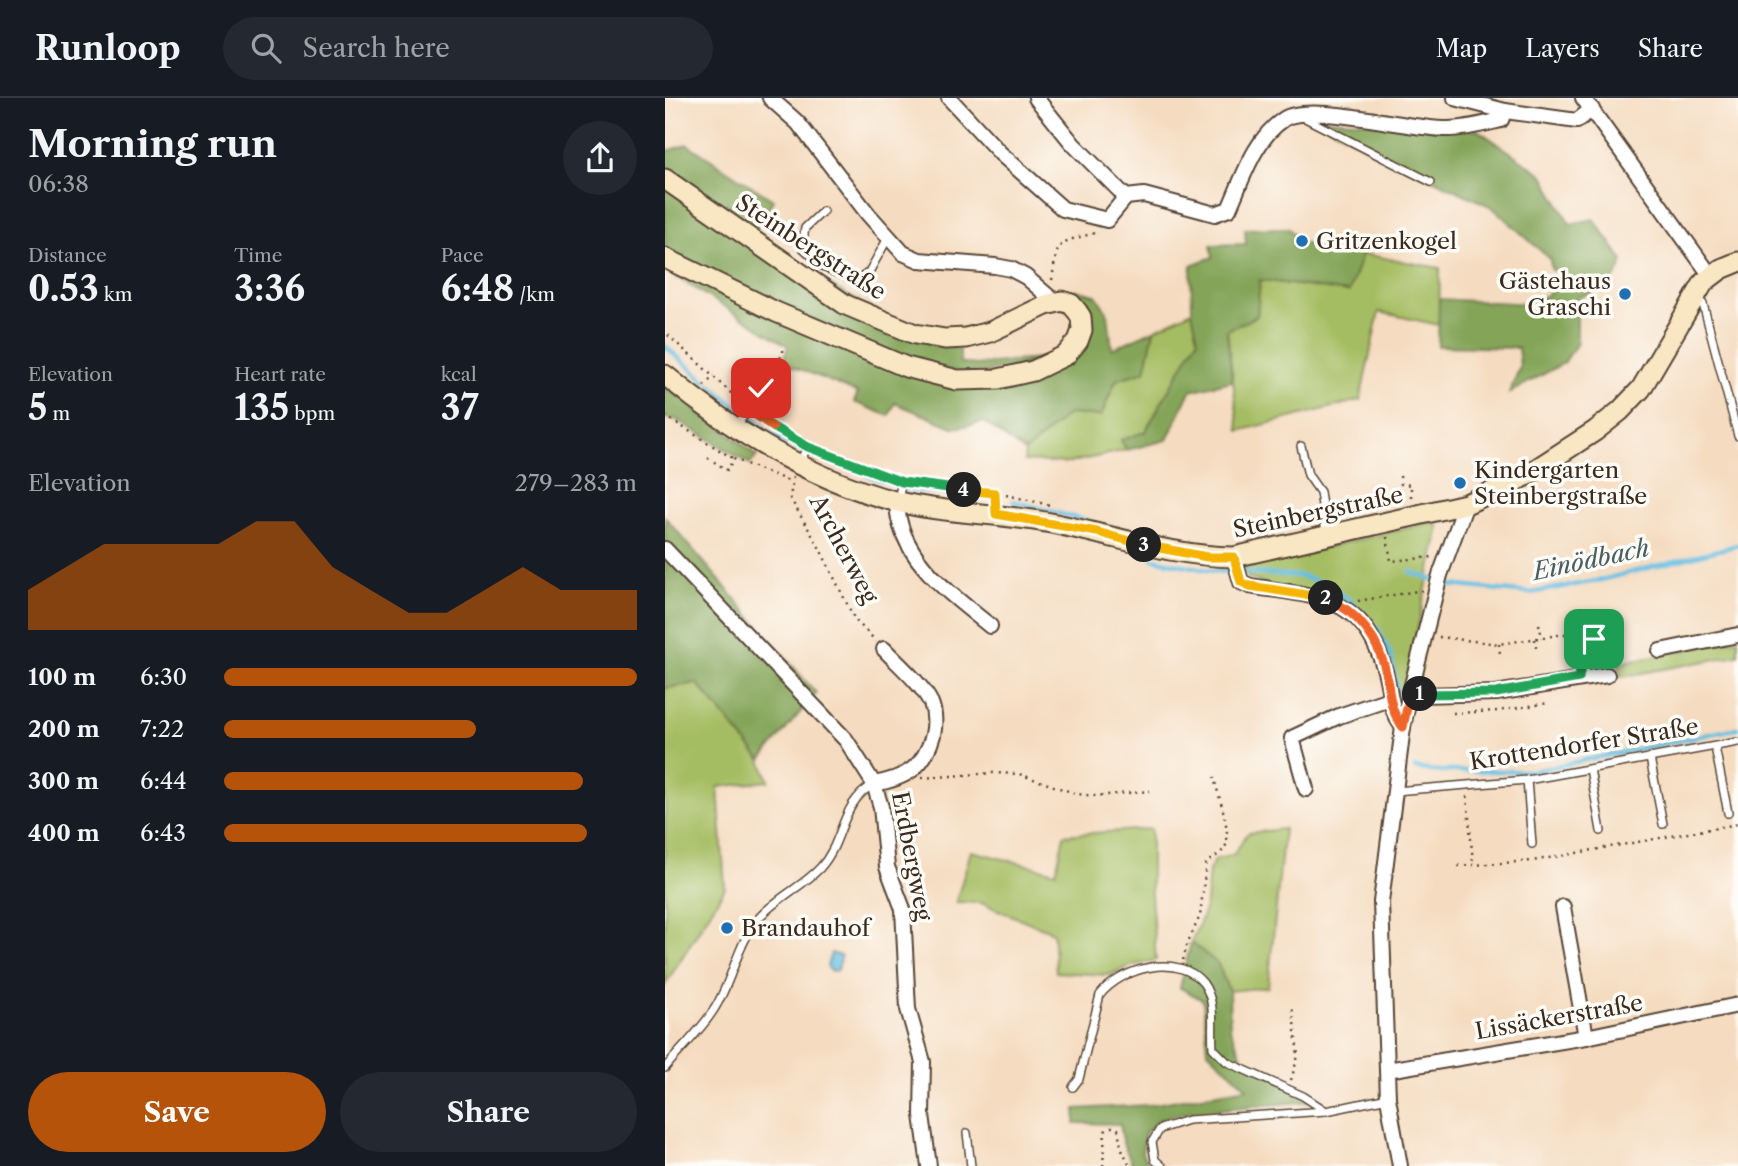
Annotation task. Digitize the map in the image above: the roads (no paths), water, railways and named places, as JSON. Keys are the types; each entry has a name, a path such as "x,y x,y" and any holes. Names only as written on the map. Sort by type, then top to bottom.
{"main road":[{"name":"Steinbergstraße","path":"665,179 837,299 915,334 945,339 966,338 990,332 1051,299"},
{"path":"665,258 776,312 847,342 907,367 957,380 1010,377 1033,371 1066,355 1081,336 1081,317 1071,304 1051,299"},
{"path":"1711,276 1738,262"},
{"name":"Steinbergstraße","path":"665,376 709,412 743,416 801,460 842,484 900,490 934,509 996,514 1097,532 1160,550 1207,557 1237,571 1326,537 1467,504 1524,477 1595,431 1620,411 1640,388 1704,282 1711,276"}],"street":[{"path":"770,98 798,123 887,238 902,253 919,260 1011,269 1026,277 1051,299"},
{"path":"949,98 1000,153 1063,209 1107,220 1126,197 1144,195 1215,214 1229,209 1257,146 1285,118 1298,114 1323,114 1448,129 1501,120 1505,111"},
{"path":"1036,98 1073,144 1126,197"},
{"path":"1455,98 1505,111 1577,121 1588,104 1711,276"},
{"path":"900,490 900,526 914,554 937,583 990,626"},
{"path":"1400,1166 1388,1098 1381,902 1403,727 1410,693 1438,581 1467,504"},
{"name":"Erdbergweg","path":"665,550 846,740 874,784 881,807 887,867 902,909 908,1009 923,1062 922,1115 929,1166"},
{"path":"1237,571 1250,586 1327,598 1349,609 1376,643 1387,676 1389,699 1395,718 1403,727"},
{"path":"1660,652 1738,635"},
{"path":"874,784 894,780 915,769 928,753 934,731 932,704 884,649"},
{"path":"1410,693 1496,693 1607,675"},
{"path":"1306,789 1292,738 1339,716 1389,699"},
{"path":"1563,907 1586,1037"},
{"name":"Lissäckerstraße","path":"1387,1070 1586,1037 1738,1005"}],"lane":[{"path":"1298,114 1431,182"},
{"path":"823,211 805,228 802,247 825,268 857,281 869,272 887,238"},
{"path":"1695,297 1703,304 1738,436"},
{"path":"1301,446 1308,475 1320,492 1326,537"},
{"path":"995,493 996,514"},
{"name":"Krottendorfer Straße","path":"1395,791 1527,780 1738,742"},
{"path":"1715,747 1728,813"},
{"path":"1650,758 1663,824"},
{"path":"1590,769 1601,831"},
{"path":"1527,780 1532,844"},
{"path":"665,1068 714,1010 734,962 757,920 820,867 833,848 853,801 862,791 874,784"},
{"path":"1073,1087 1079,1079 1100,995 1108,985 1126,975 1151,967 1187,971 1203,984 1213,1012 1213,1048 1227,1062 1289,1090 1326,1111"},
{"path":"1163,1166 1155,1160 1152,1142 1160,1129 1188,1120 1326,1111 1388,1098"},
{"path":"967,1133 971,1166"}],"water":[{"path":"831,953 841,956 838,970 831,971 827,966"}],"waterway":[{"name":"Einödbach","path":"665,346 705,381"},
{"name":"Einödbach","path":"710,385 767,432 802,451 905,489 970,497"},
{"name":"Einödbach","path":"1013,501 1091,522"},
{"name":"Einödbach","path":"1411,572 1449,585 1530,593 1601,580 1738,545"},
{"name":"Einödbach","path":"1153,559 1213,571 1301,576 1325,584 1351,601 1378,629 1391,656 1397,690"},
{"name":"Einödbach","path":"1415,768 1433,771 1533,771 1738,728"}],"place":[{"name":"Gritzenkogel","path":"1302,241"},
{"name":"Gästehaus Graschi","path":"1625,294"},
{"name":"Kindergarten Steinbergstraße","path":"1460,483"},
{"name":"Brandauhof","path":"727,928"}]}
